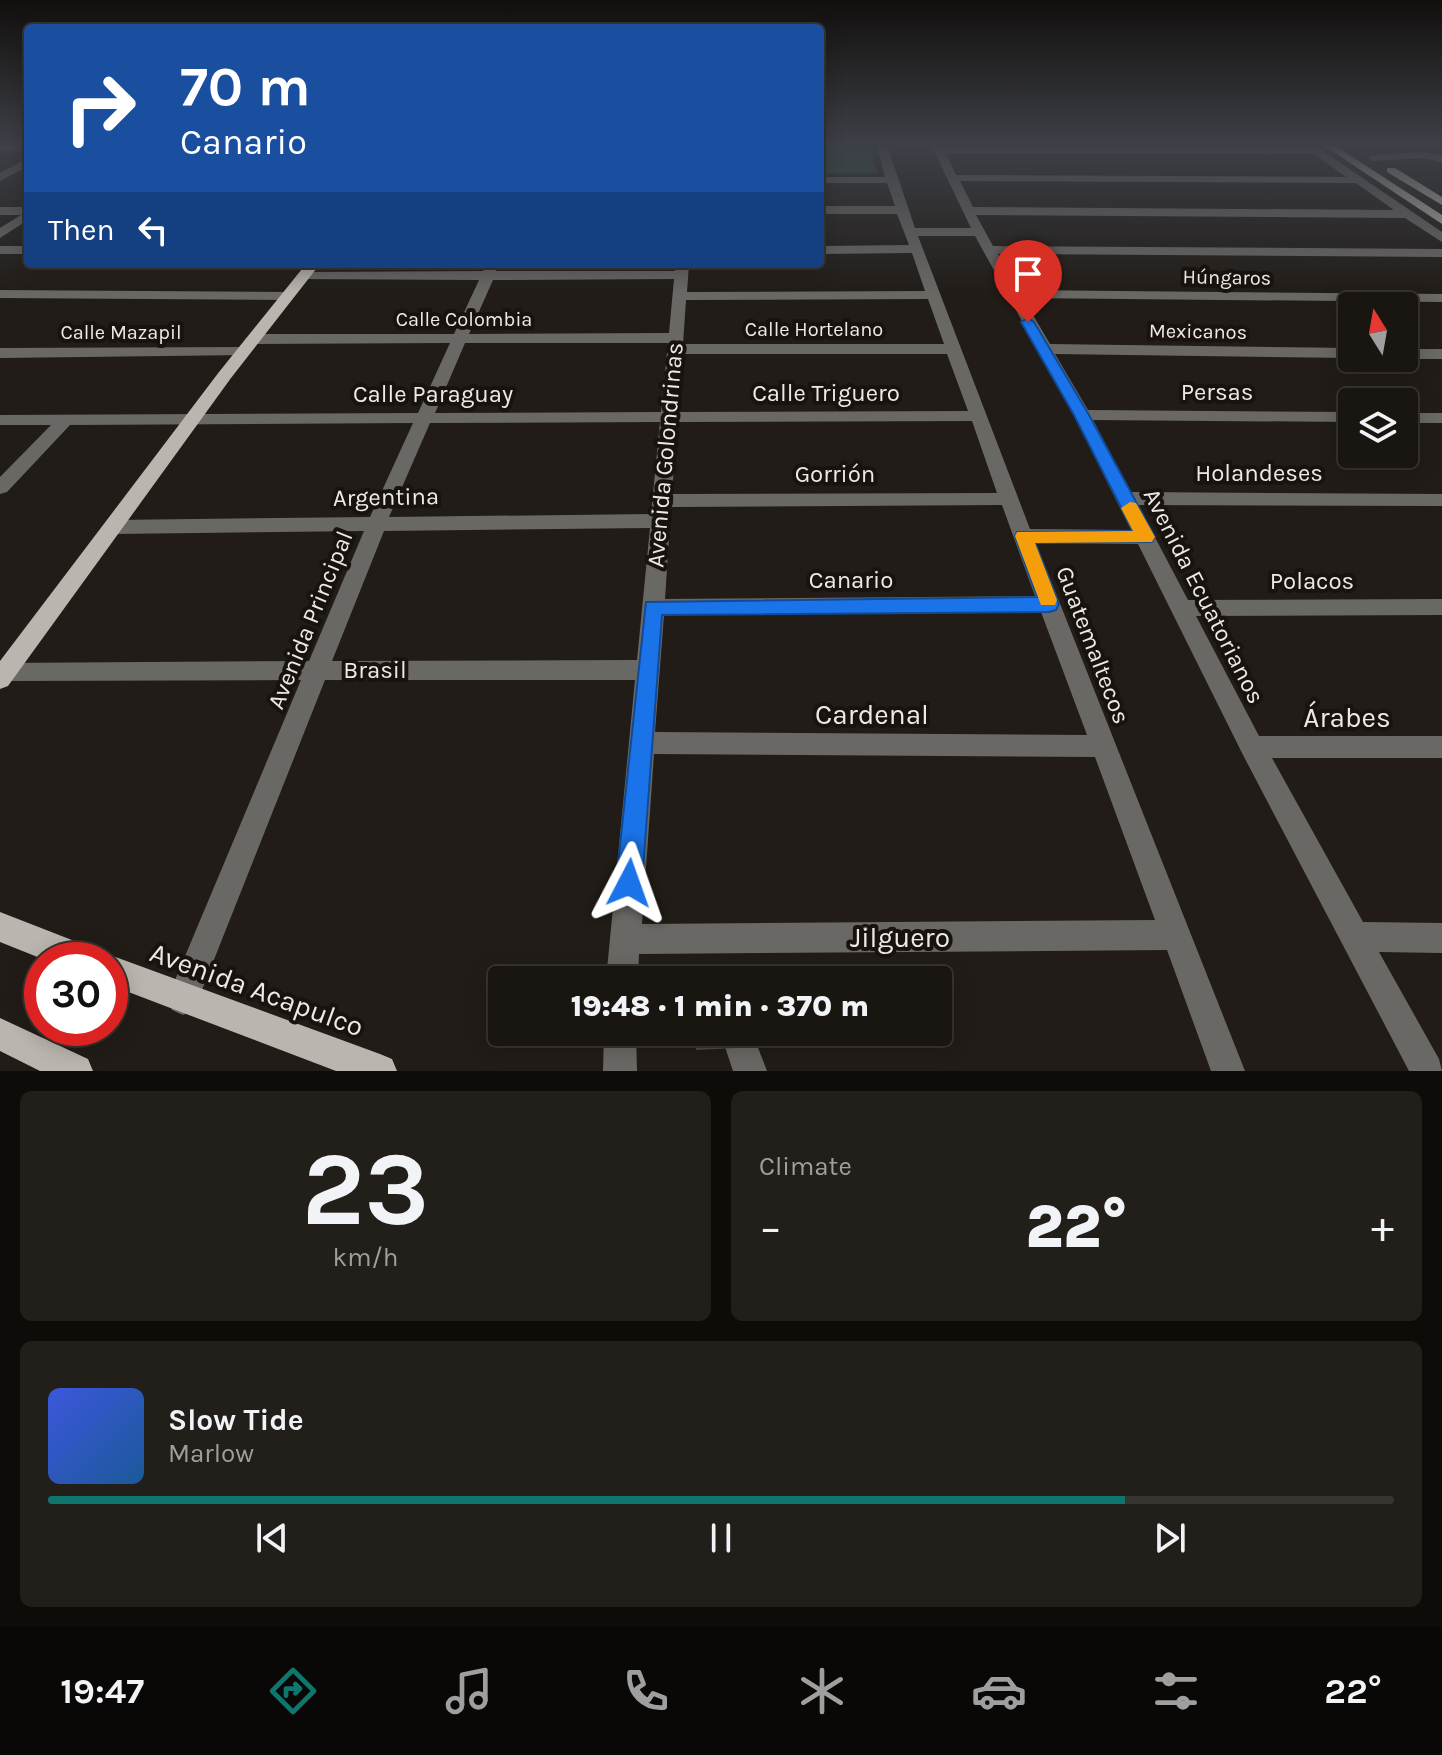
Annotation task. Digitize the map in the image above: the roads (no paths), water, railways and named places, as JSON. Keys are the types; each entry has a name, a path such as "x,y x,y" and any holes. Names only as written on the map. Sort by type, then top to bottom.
{"main road":[{"path":"1404,195 1442,220"},
{"path":"3,675 308,270"},
{"path":"0,927 38,942"},
{"name":"Avenida Acapulco","path":"128,977 380,1071"},
{"path":"0,1034 76,1071"}],"street":[{"name":"Guatemaltecos","path":"897,195 1009,499 1228,1071"},
{"name":"Avenida Ecuatorianos","path":"961,195 1012,294 1082,415 1252,747 1427,1071"},
{"path":"1381,195 1442,238"},
{"path":"824,210 903,210"},
{"path":"0,211 24,213"},
{"path":"824,250 979,231 1408,214"},
{"path":"0,234 24,216"},
{"path":"979,231 1442,253"},
{"path":"0,250 24,250"},
{"path":"308,270 490,270 680,278 934,295"},
{"name":"Avenida Principal","path":"183,999 377,523 490,270"},
{"name":"Avenida Golondrinas","path":"623,966 640,743 671,418 680,278"},
{"path":"0,294 287,296"},
{"name":"Húngaros","path":"1012,294 1442,298"},
{"name":"Calle Colombia","path":"248,346 460,340 675,344"},
{"name":"Calle Hortelano","path":"675,344 954,349"},
{"name":"Calle Mazapil","path":"0,353 248,346"},
{"name":"Mexicanos","path":"1043,349 1338,353"},
{"path":"1418,354 1442,354"},
{"name":"Persas","path":"1082,415 1338,417"},
{"name":"Calle Triguero","path":"671,418 980,416"},
{"name":"Calle Paraguay","path":"0,420 671,418"},
{"path":"1418,418 1442,418"},
{"path":"0,488 65,420"},
{"name":"Holandeses","path":"1124,498 1442,500"},
{"name":"Gorrión","path":"661,511 1009,499"},
{"name":"Argentina","path":"113,527 377,523 661,511"},
{"path":"1024,536 1145,537"},
{"name":"Canario","path":"653,607 1049,604"},
{"name":"Polacos","path":"1181,608 1442,607"},
{"name":"Brasil","path":"3,675 319,670 647,670"},
{"name":"Cardenal","path":"640,743 1104,746"},
{"name":"Árabes","path":"1252,747 1442,747"},
{"name":"Jilguero","path":"625,939 1175,935"},
{"path":"1353,937 1442,938"},
{"path":"620,1046 620,1071"},
{"path":"741,1046 750,1071"}]}
